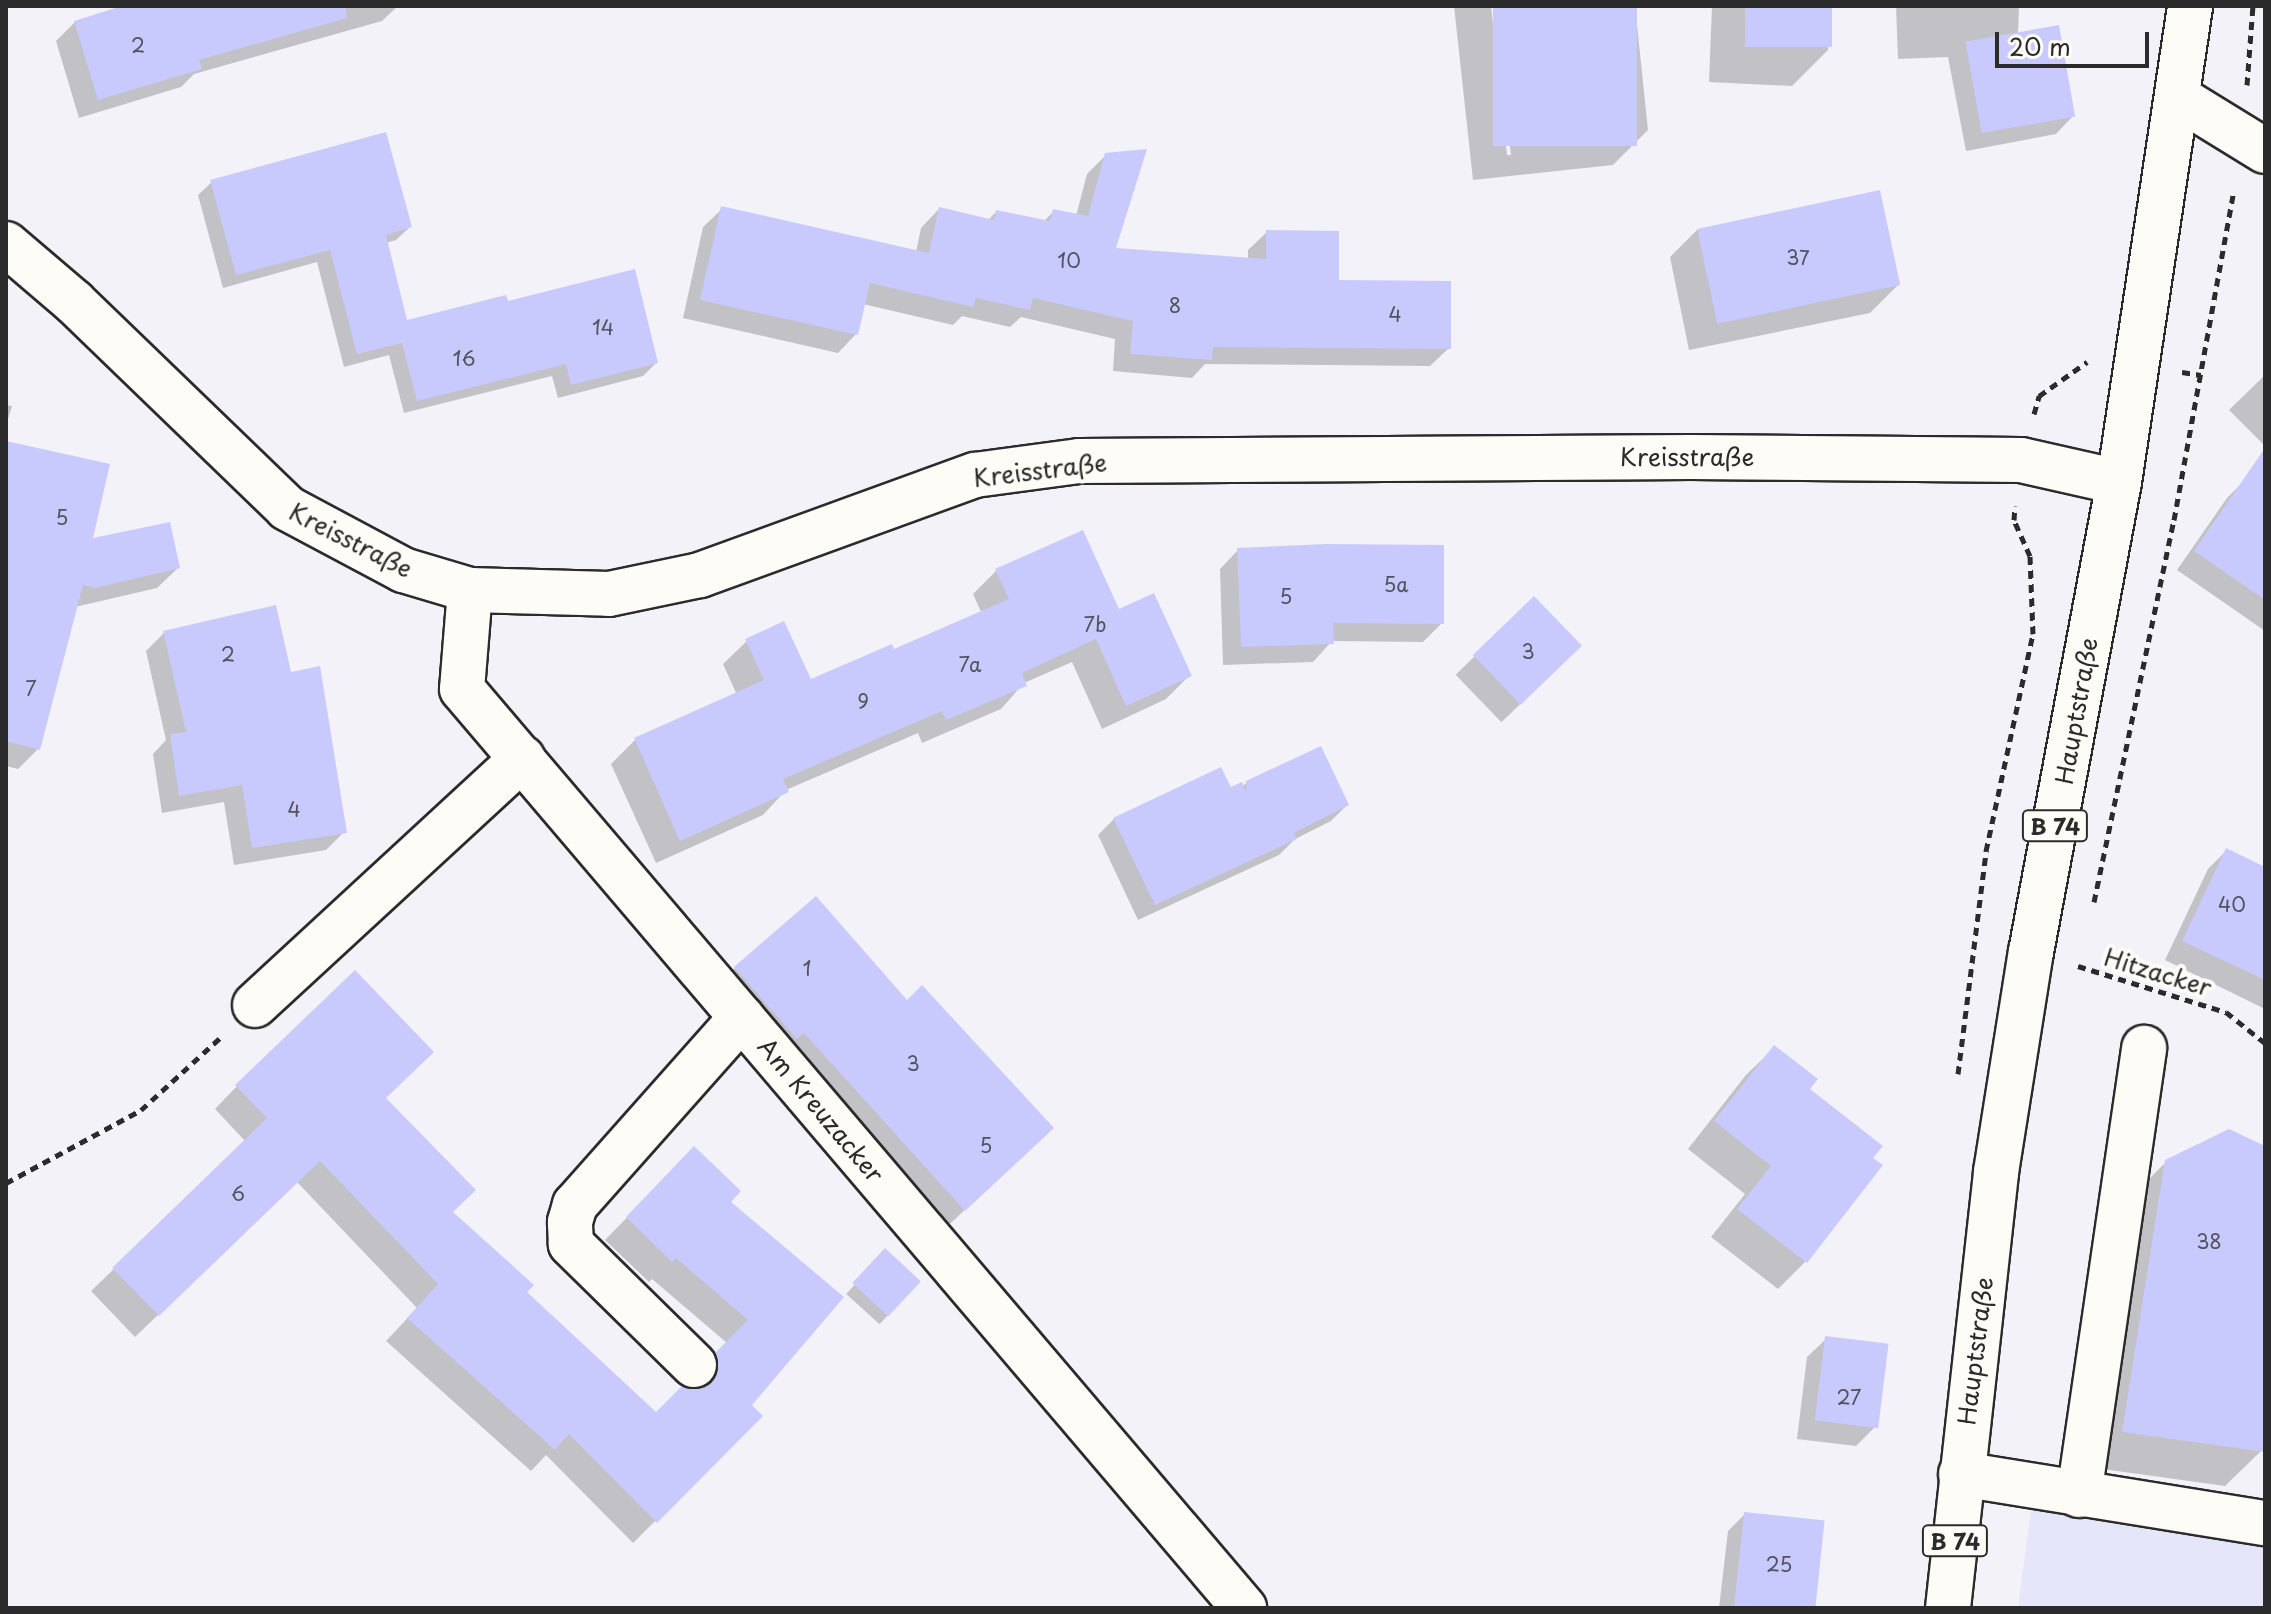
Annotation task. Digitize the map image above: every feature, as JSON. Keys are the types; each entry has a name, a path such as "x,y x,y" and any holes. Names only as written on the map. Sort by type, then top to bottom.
{"street":[{"name":"Hauptstraße","path":"1948,1608 1996,1172 2031,952 2119,482 2179,98 2190,6"},
{"path":"2179,98 2254,144"},
{"name":"Kreisstraße","path":"6,244 74,302 287,508 403,570 470,590 609,594 700,575 975,475 1079,461 1675,457 2021,460 2119,482"},
{"name":"Am Kreuzacker","path":"470,590 462,689 1244,1608"},
{"path":"255,1005 523,758"},
{"path":"694,1365 571,1244 570,1222 575,1205 742,1017"},
{"path":"2079,1495 2144,1048"},
{"path":"1961,1474 2265,1523"}],"path":[{"path":"2093,905 2254,144 2253,6"},
{"path":"2021,460 2039,396 2097,355"},
{"path":"2075,981 2082,951"},
{"name":"Hitzacker","path":"2031,952 2226,1012 2265,1043"},
{"path":"6,1183 141,1110 255,1005"}],"shaded area":[{"path":"2031,1510 2265,1540 2265,1608 2018,1608"}],"building":[{"path":"122,6 345,6 347,18 199,60 202,69 98,100 74,21"},
{"path":"1493,6 1637,6 1637,146 1493,146"},
{"path":"1745,6 1832,6 1832,47 1745,47"},
{"path":"2059,25 2075,117 1982,133 1965,41"},
{"path":"386,132 412,227 386,235 407,320 506,295 508,301 635,269 658,363 571,385 566,364 417,401 402,343 357,354 330,250 236,275 210,180"},
{"path":"1147,149 1116,248 1266,259 1266,230 1339,231 1339,280 1451,281 1451,349 1213,347 1212,360 1130,354 1133,321 1033,298 1030,310 976,298 973,307 870,283 858,335 700,300 721,206 929,253 939,207 994,220 996,210 1050,221 1053,209 1088,216 1105,153"},
{"path":"1880,190 1900,285 1717,324 1697,229"},
{"path":"6,441 110,464 93,538 170,522 180,568 95,588 83,585 40,750 6,741"},
{"path":"2265,448 2265,600 2194,551"},
{"path":"1083,530 1119,609 1154,593 1192,676 1126,706 1096,639 1022,673 1027,686 946,720 942,711 783,779 789,792 680,841 634,738 764,680 745,639 784,621 811,679 892,644 894,649 1009,599 995,569"},
{"path":"1326,544 1444,545 1444,624 1333,623 1334,644 1241,647 1237,548"},
{"path":"1534,596 1582,646 1521,705 1473,655"},
{"path":"276,605 291,672 320,666 347,833 252,848 242,785 179,796 170,734 186,732 163,631"},
{"path":"1321,746 1349,805 1294,833 1297,839 1155,905 1113,818 1221,767 1231,787 1242,782 1246,792 1246,781"},
{"path":"2226,848 2265,867 2265,980 2182,941"},
{"path":"816,896 907,1000 922,985 1054,1128 965,1211 804,1033 797,1039 734,967"},
{"path":"355,970 434,1052 386,1098 476,1190 453,1212 534,1285 527,1292 656,1412 682,1386 700,1389 711,1383 718,1370 715,1353 748,1320 676,1258 672,1262 626,1217 694,1146 741,1191 731,1202 844,1297 752,1405 763,1416 657,1523 569,1434 555,1450 407,1318 438,1284 320,1161 159,1316 112,1268 267,1118 235,1085"},
{"path":"1774,1045 1818,1079 1810,1089 1883,1146 1873,1158 1883,1165 1807,1263 1737,1209 1771,1166 1714,1121"},
{"path":"2229,1129 2265,1146 2265,1452 2122,1432 2165,1160"},
{"path":"885,1248 921,1281 888,1317 852,1283"},
{"path":"1825,1336 1889,1344 1878,1428 1815,1420"},
{"path":"1744,1512 1825,1520 1815,1608 1734,1608"}]}
